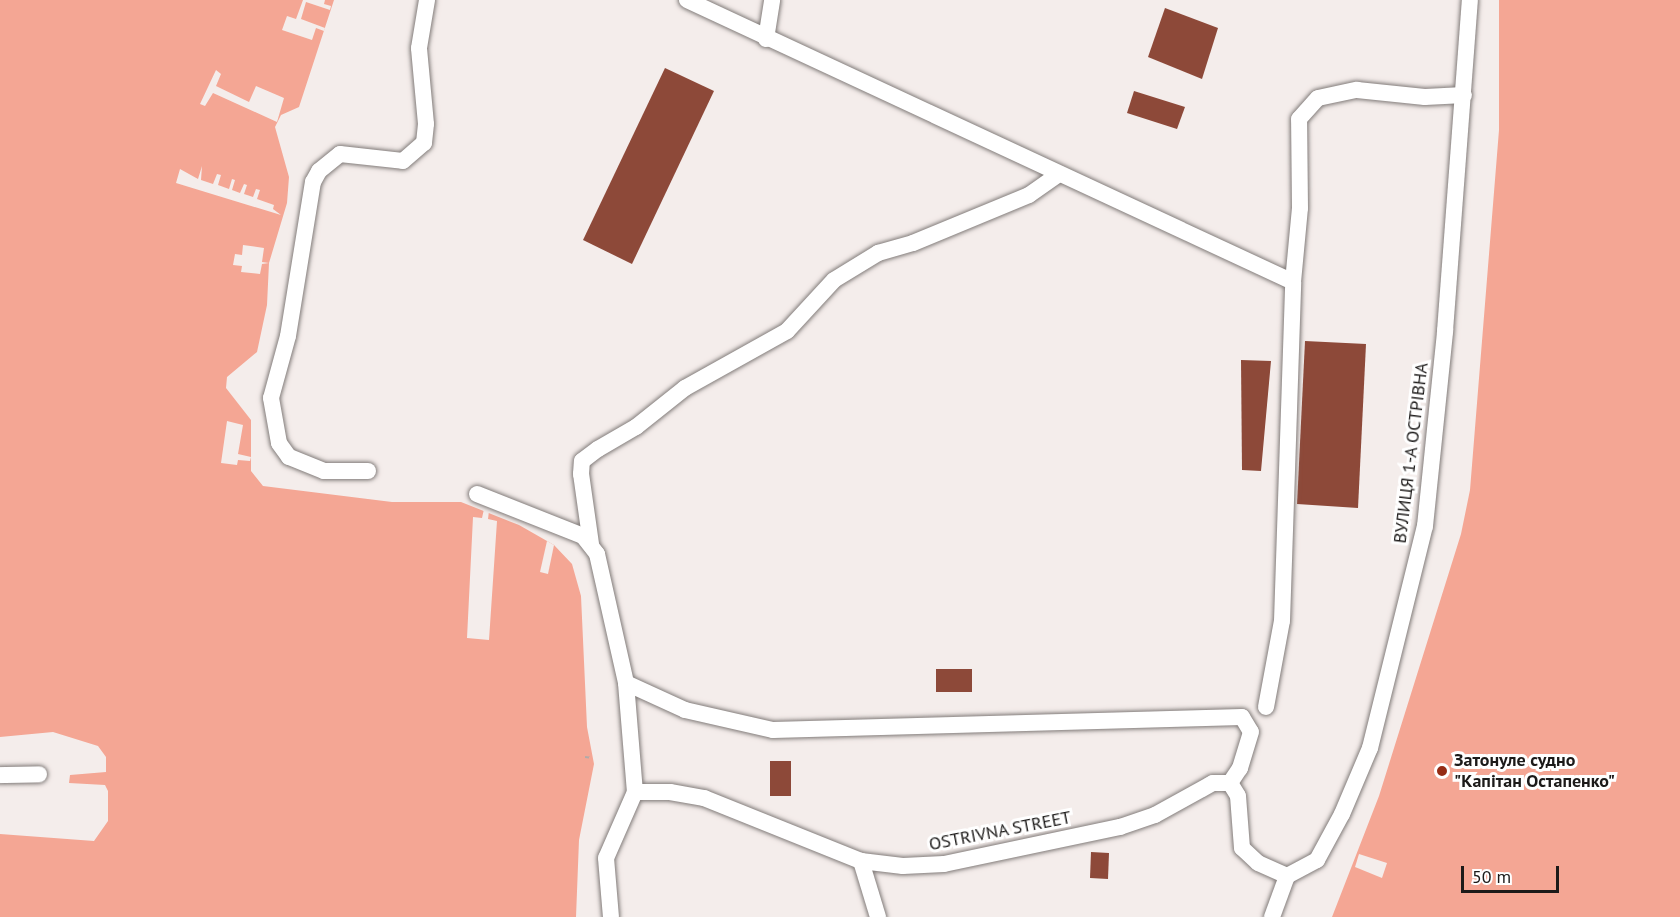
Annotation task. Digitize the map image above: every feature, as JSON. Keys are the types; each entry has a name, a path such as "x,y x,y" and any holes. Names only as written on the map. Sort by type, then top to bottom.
{"street":[{"path":"368,471 324,471 289,457 279,442 271,399 288,336 313,182 319,171 340,154 403,161 424,143 426,124 419,48 427,0"},
{"path":"687,0 766,39 1293,282"},
{"path":"766,39 772,0"},
{"name":"ВУЛИЦЯ 1-А ОСТРІВНА","path":"1287,876 1317,860 1342,814 1370,748 1425,526 1464,95 1470,0"},
{"path":"1266,707 1282,621 1293,282 1300,208 1297,129 1303,110 1318,98 1357,90 1425,97 1464,95"},
{"path":"611,917 606,858 635,792 626,682 591,544 581,474 582,461 636,427 685,388 787,331 834,280 878,253 913,243 1029,195 1059,174"},
{"path":"477,494 572,531 591,544"},
{"path":"626,682 685,710 773,730 1242,717 1251,732 1240,768 1230,783 1238,796 1238,838 1242,848 1258,863 1287,876 1272,917"},
{"path":"0,775 39,774"},
{"name":"OSTRIVNA STREET","path":"635,792 670,792 704,798 861,861 903,866 944,864 1120,826 1155,815 1213,783 1230,783"},
{"path":"861,861 878,917"}],"path":[{"path":"585,757 593,758"}],"shaded area":[{"path":"0,0 334,0 299,107 281,115 275,127 289,177 287,203 269,263 267,305 257,352 227,377 226,388 251,420 251,471 263,486 392,502 461,502 519,525 554,545 572,564 581,596 587,727 594,764 579,840 576,917 0,917 0,834 94,841 108,821 108,791 105,785 69,783 70,775 106,772 106,757 98,746 53,732 0,737"},
{"path":"1499,0 1680,0 1680,917 1332,917 1379,796 1461,534 1470,490 1499,130"}],"pier":[{"path":"303,0 325,0 324,4 331,6 330,10 306,2 301,19 325,28 324,31 316,28 312,40 282,30 287,16 296,19"},
{"path":"216,70 221,74 216,86 249,102 256,86 284,98 277,122 213,93 205,106 200,104"},
{"path":"202,166 201,180 213,184 217,174 221,175 218,185 229,189 232,179 235,180 232,190 240,193 244,184 247,185 244,194 253,197 256,189 260,190 257,199 274,205 273,209 281,215 176,183 180,169 198,179"},
{"path":"243,245 264,248 262,262 269,263 262,264 260,274 241,272 242,266 233,265 235,254 242,255"},
{"path":"227,421 243,425 238,454 251,457 250,461 238,460 237,465 221,463"},
{"path":"484,509 489,511 488,519 497,521 489,640 467,638 473,517 482,518"},
{"path":"547,541 554,545 548,574 540,572"},
{"path":"1359,854 1387,863 1382,878 1355,867"}],"building":[{"path":"1165,8 1218,28 1202,79 1148,57"},
{"path":"665,68 714,91 632,264 583,240"},
{"path":"1134,91 1185,107 1177,129 1127,113"},
{"path":"1305,341 1366,344 1358,508 1297,504"},
{"path":"1241,360 1271,361 1261,471 1242,470"},
{"path":"936,669 972,669 972,692 936,692"},
{"path":"770,761 791,761 791,796 770,796"},
{"path":"1091,852 1109,853 1108,879 1090,878"}],"place":[{"name":"Затонуле судно \"Капітан Остапенко\"","path":"1442,771"}]}
